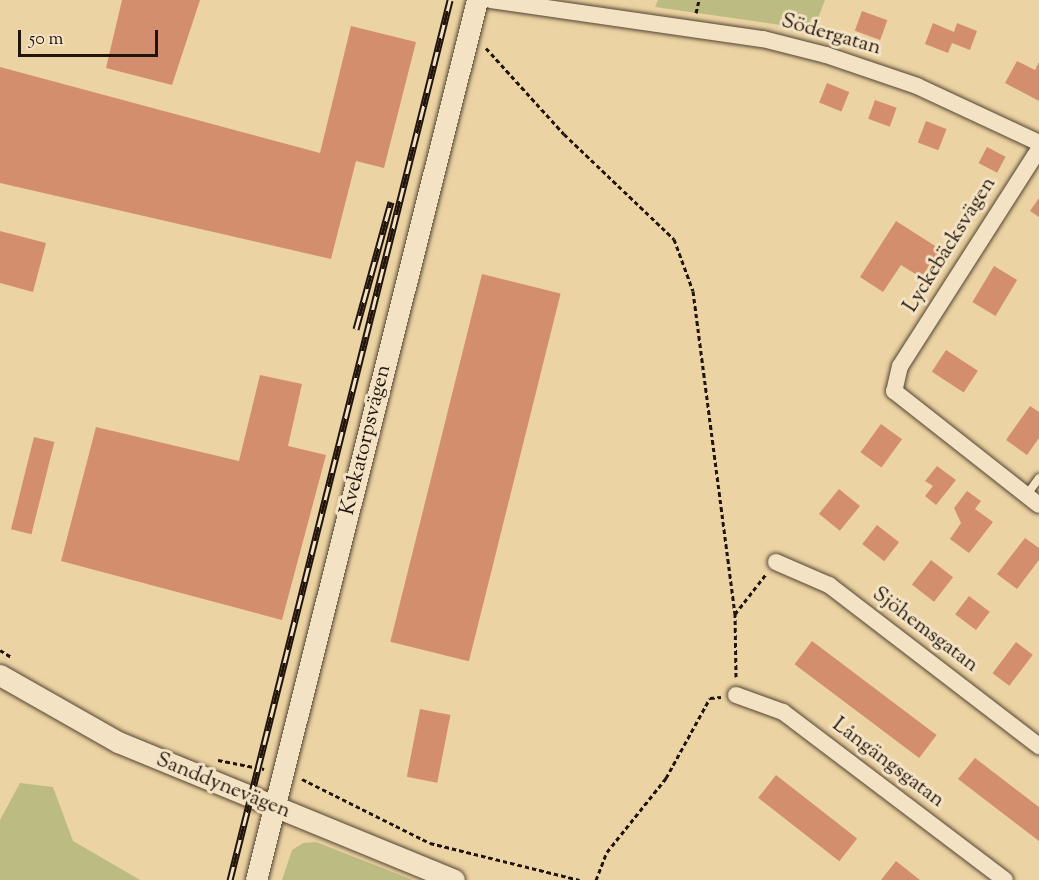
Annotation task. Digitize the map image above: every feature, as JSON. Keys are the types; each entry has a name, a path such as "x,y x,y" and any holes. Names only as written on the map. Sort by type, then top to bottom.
{"street":[{"name":"Kvekatorpsvägen","path":"256,880 477,0"},
{"name":"Södergatan","path":"491,0 762,39 826,54 917,86 1039,143"},
{"name":"Lyckebäcksvägen","path":"1033,501 901,401 894,391 900,366 1039,149"},
{"name":"Sjöhemsgatan","path":"776,562 829,585 1039,746"},
{"name":"Sanddynevägen","path":"0,675 118,742 454,880"},
{"name":"Långängsgatan","path":"736,694 783,712 1005,880"}],"lane":[{"path":"1033,501 1039,478"}],"path":[{"path":"695,14 699,0"},
{"path":"466,41 486,48 564,134 674,239 693,291 735,614 736,694 710,698 666,778 607,852 596,880"},
{"path":"735,614 776,562"},
{"path":"207,757 308,780 430,843 580,880"}],"shaded area":[{"path":"658,0 825,0 812,34 781,25 655,7"},
{"path":"20,783 53,787 73,841 140,880 0,880 0,820"},
{"path":"316,842 413,880 282,880 292,850 303,843"}],"building":[{"path":"122,0 200,0 172,85 106,68"},
{"path":"862,11 887,20 880,40 855,31"},
{"path":"933,23 954,32 957,23 977,31 970,50 952,43 948,53 925,44"},
{"path":"351,26 416,42 384,168 356,161 331,259 0,183 0,67 320,153"},
{"path":"1017,61 1035,70 1039,62 1039,101 1005,83"},
{"path":"827,83 849,92 841,111 819,102"},
{"path":"875,100 897,108 890,127 868,119"},
{"path":"926,121 947,129 938,150 918,142"},
{"path":"987,147 1006,157 997,173 979,163"},
{"path":"1039,198 1039,217 1030,211"},
{"path":"896,221 943,251 925,280 901,265 883,292 860,277"},
{"path":"0,231 46,243 33,292 0,283"},
{"path":"994,266 1017,280 996,316 972,302"},
{"path":"482,274 561,294 469,661 390,642"},
{"path":"946,350 978,371 964,393 932,372"},
{"path":"260,375 302,384 288,446 326,455 282,620 61,561 96,427 239,461"},
{"path":"1030,406 1039,412 1039,438 1027,455 1006,440"},
{"path":"881,424 902,439 881,468 860,452"},
{"path":"34,437 54,442 31,534 11,529"},
{"path":"937,466 956,480 936,505 925,496 933,486 925,481"},
{"path":"839,489 860,506 840,531 819,514"},
{"path":"967,491 981,501 975,509 993,522 969,553 950,539 961,523 954,508"},
{"path":"877,525 899,542 884,561 862,544"},
{"path":"1025,538 1039,548 1039,560 1017,589 997,574"},
{"path":"931,560 953,577 934,602 912,584"},
{"path":"969,596 990,612 976,630 955,614"},
{"path":"812,641 937,735 919,758 795,664"},
{"path":"1016,642 1033,655 1009,686 993,673"},
{"path":"420,709 450,715 437,783 407,777"},
{"path":"975,758 1039,807 1039,841 958,779"},
{"path":"776,775 857,838 839,861 758,798"},
{"path":"896,861 920,880 881,880"}],"railway":[{"path":"230,880 450,0"},
{"path":"356,329 391,202"}]}
